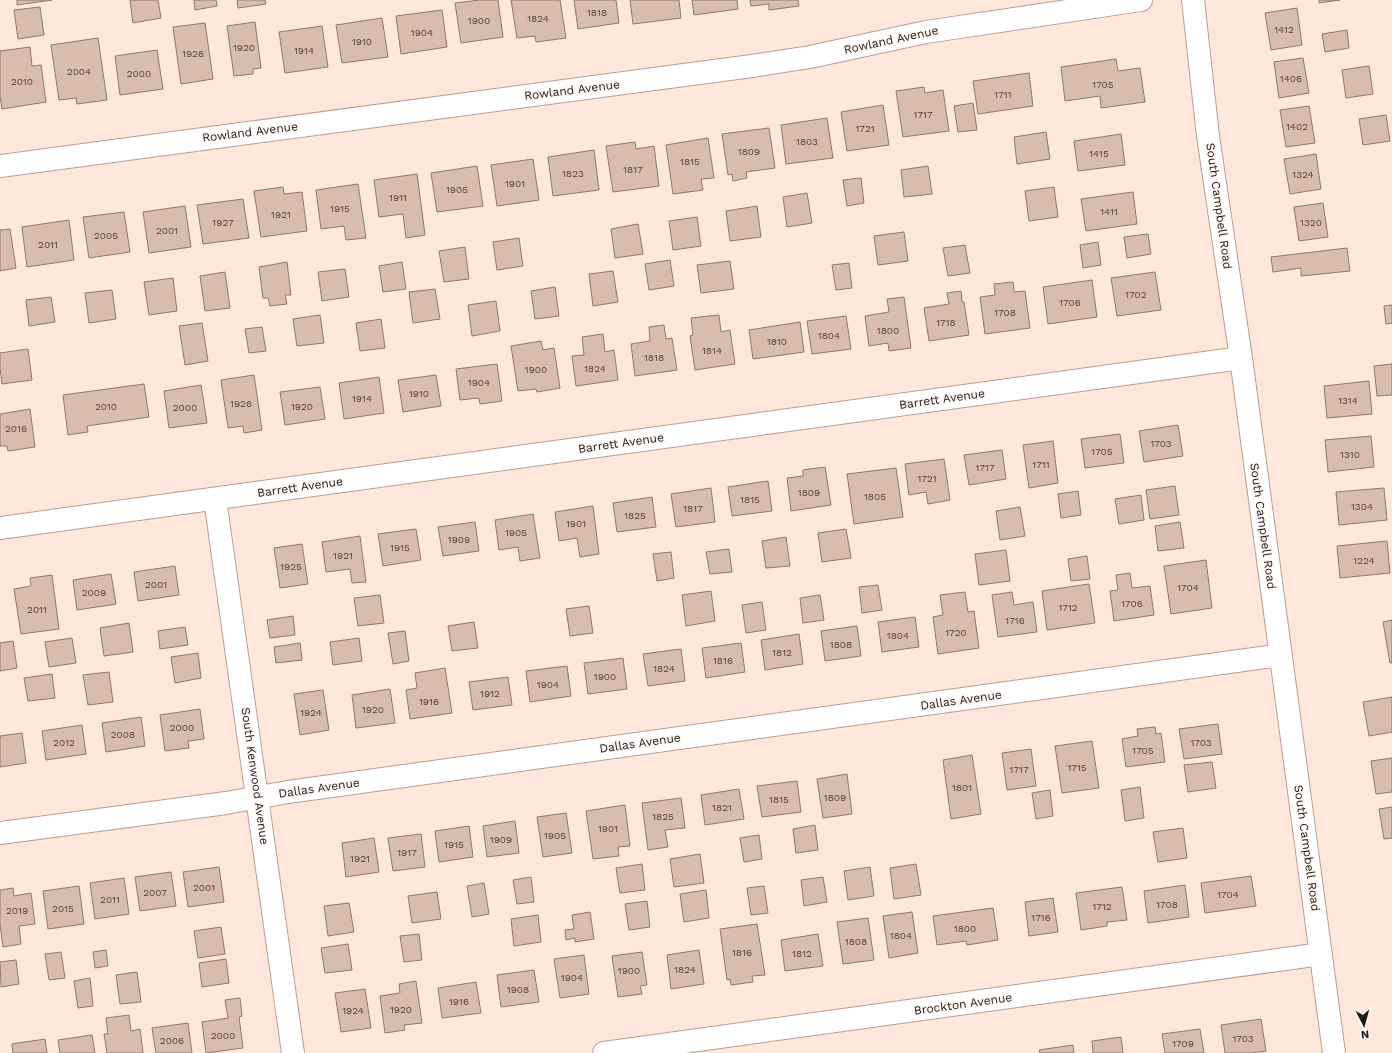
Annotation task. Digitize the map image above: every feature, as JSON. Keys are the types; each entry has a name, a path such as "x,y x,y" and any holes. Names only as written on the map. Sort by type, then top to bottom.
{"street":[{"name":"Rowland Avenue","path":"0,166 752,66 810,57 926,32 1141,0"},
{"name":"South Campbell Road","path":"1193,0 1208,136 1241,358 1322,954 1334,1053"},
{"name":"Barrett Avenue","path":"0,528 1241,358"},
{"name":"South Kenwood Avenue","path":"215,499 293,1053"},
{"name":"Dallas Avenue","path":"0,833 226,803 312,788 1281,655"},
{"name":"Brockton Avenue","path":"604,1053 1322,954"}],"building":[{"path":"17,0 52,0 17,5"},
{"path":"130,0 158,0 161,18 133,23"},
{"path":"194,0 216,0 217,6 195,10"},
{"path":"237,0 265,0 266,4 238,8"},
{"path":"480,0 498,0 503,37 461,43 455,3"},
{"path":"511,0 560,0 566,38 536,42 535,36 517,38"},
{"path":"574,0 616,0 619,23 578,29"},
{"path":"630,0 679,0 681,18 633,24"},
{"path":"692,0 737,0 738,9 694,15"},
{"path":"750,0 798,0 799,6 769,10 769,4 751,6"},
{"path":"1319,0 1340,0 1319,3"},
{"path":"40,7 44,35 18,39 14,10"},
{"path":"1297,8 1302,45 1271,50 1265,13"},
{"path":"442,10 447,47 401,54 396,16"},
{"path":"382,18 388,57 342,63 336,25"},
{"path":"255,22 261,68 253,69 253,74 234,76 227,26"},
{"path":"205,23 213,79 181,84 173,27"},
{"path":"322,26 328,67 285,73 279,32"},
{"path":"1347,30 1349,48 1325,52 1322,34"},
{"path":"98,38 107,100 77,104 76,98 59,100 51,45"},
{"path":"30,47 32,66 41,65 46,102 2,109 0,96 0,51"},
{"path":"157,50 163,89 120,95 115,56"},
{"path":"1303,58 1309,93 1279,98 1274,62"},
{"path":"1116,59 1118,71 1140,68 1145,102 1101,108 1100,96 1065,101 1061,67"},
{"path":"1369,66 1373,94 1346,98 1342,70"},
{"path":"1029,73 1033,106 978,114 973,81"},
{"path":"924,87 925,93 943,90 949,131 903,137 896,91"},
{"path":"973,103 977,130 958,132 954,106"},
{"path":"883,105 889,145 847,151 841,112"},
{"path":"1309,106 1315,143 1286,147 1280,110"},
{"path":"1386,115 1390,141 1363,145 1359,119"},
{"path":"827,118 833,158 786,164 781,125"},
{"path":"769,128 775,168 746,172 747,178 733,181 732,174 728,175 722,134"},
{"path":"1046,132 1050,159 1017,164 1014,137"},
{"path":"1121,134 1125,165 1078,171 1074,141"},
{"path":"708,138 714,178 701,179 703,190 673,194 666,145"},
{"path":"635,142 636,149 654,146 659,186 613,192 606,146"},
{"path":"594,150 599,190 553,196 548,157"},
{"path":"1316,154 1321,189 1290,194 1284,159"},
{"path":"533,159 539,200 497,206 491,165"},
{"path":"477,166 483,206 437,212 431,173"},
{"path":"928,166 932,194 904,197 901,170"},
{"path":"417,174 425,235 406,238 403,214 379,217 374,180"},
{"path":"861,178 864,203 847,206 843,180"},
{"path":"358,184 366,238 346,240 344,226 321,229 316,190"},
{"path":"283,187 284,194 302,192 307,231 261,237 254,191"},
{"path":"1054,187 1058,217 1029,221 1025,191"},
{"path":"1133,192 1137,224 1086,231 1081,199"},
{"path":"807,193 812,223 787,227 783,197"},
{"path":"243,199 249,238 203,244 197,205"},
{"path":"1323,203 1328,237 1299,241 1294,207"},
{"path":"185,206 191,247 149,253 143,212"},
{"path":"757,206 761,237 730,241 726,211"},
{"path":"124,212 130,252 89,258 83,217"},
{"path":"697,217 701,246 673,250 669,221"},
{"path":"69,220 74,260 27,267 22,227"},
{"path":"638,224 643,254 615,258 611,229"},
{"path":"10,229 16,268 0,271 0,230"},
{"path":"904,232 908,261 878,265 874,236"},
{"path":"1148,234 1151,254 1127,258 1124,237"},
{"path":"519,238 523,266 497,270 493,242"},
{"path":"1098,242 1101,265 1083,268 1080,245"},
{"path":"965,245 970,273 948,276 943,248"},
{"path":"465,247 469,279 444,282 439,251"},
{"path":"1347,248 1350,271 1301,276 1301,268 1273,272 1271,257"},
{"path":"670,260 674,286 649,290 645,264"},
{"path":"730,261 734,289 701,293 697,265"},
{"path":"287,262 291,295 285,295 287,304 270,306 268,298 263,298 259,267"},
{"path":"402,262 406,289 383,292 379,266"},
{"path":"849,263 852,288 836,290 832,265"},
{"path":"345,269 349,297 322,301 318,272"},
{"path":"613,271 618,302 593,306 589,274"},
{"path":"225,272 230,308 205,311 200,276"},
{"path":"1155,272 1161,310 1117,316 1111,278"},
{"path":"173,278 177,311 149,315 144,282"},
{"path":"1092,280 1097,317 1048,324 1043,287"},
{"path":"1013,282 1014,292 1025,291 1030,328 985,334 980,297 995,295 994,284"},
{"path":"555,287 559,316 535,319 531,291"},
{"path":"435,289 440,319 413,323 409,292"},
{"path":"112,290 116,319 89,323 85,293"},
{"path":"961,291 969,335 929,341 924,308 949,304 947,293"},
{"path":"51,297 55,322 29,326 26,300"},
{"path":"904,297 911,348 889,351 888,343 869,346 865,316 889,312 887,299"},
{"path":"496,301 500,331 472,336 468,305"},
{"path":"1392,305 1392,323 1386,324 1384,306"},
{"path":"320,315 324,343 297,346 293,319"},
{"path":"719,315 721,332 730,330 735,364 695,370 690,336 693,335 691,318"},
{"path":"846,316 851,349 812,354 807,321"},
{"path":"381,319 385,348 360,351 356,323"},
{"path":"800,322 804,352 753,359 749,330"},
{"path":"202,323 208,361 185,365 179,326"},
{"path":"664,325 666,339 672,338 677,370 635,376 631,344 650,341 649,327"},
{"path":"262,327 266,351 249,353 245,329"},
{"path":"603,334 605,352 614,350 618,380 576,386 572,356 584,355 582,337"},
{"path":"541,341 543,350 554,348 560,388 537,392 536,389 518,391 511,346"},
{"path":"28,349 32,380 2,384 0,353"},
{"path":"497,364 502,401 480,404 479,398 460,400 456,369"},
{"path":"1392,364 1392,395 1377,396 1374,366"},
{"path":"254,375 262,430 244,433 243,426 228,428 221,380"},
{"path":"436,375 441,406 403,412 398,380"},
{"path":"379,377 384,413 344,419 339,383"},
{"path":"1369,381 1372,414 1327,418 1324,386"},
{"path":"144,384 149,417 87,426 88,432 68,435 63,395"},
{"path":"201,385 207,423 169,428 164,391"},
{"path":"320,387 325,419 285,425 280,392"},
{"path":"30,409 35,447 8,451 7,446 0,446 0,414"},
{"path":"1178,425 1183,456 1144,462 1139,431"},
{"path":"1120,434 1124,463 1085,468 1081,439"},
{"path":"1371,436 1374,467 1328,472 1325,440"},
{"path":"1053,441 1058,483 1029,488 1023,445"},
{"path":"1002,450 1006,479 969,485 964,455"},
{"path":"944,459 950,500 928,504 926,492 909,495 905,464"},
{"path":"825,467 831,505 791,511 787,478 803,476 803,470"},
{"path":"896,468 903,517 854,524 847,474"},
{"path":"768,481 772,511 732,516 728,487"},
{"path":"1175,486 1179,515 1150,519 1146,490"},
{"path":"711,488 715,522 676,527 671,494"},
{"path":"1384,488 1387,520 1339,525 1336,492"},
{"path":"1078,491 1081,515 1061,518 1058,494"},
{"path":"1141,495 1144,520 1119,524 1115,499"},
{"path":"652,497 656,527 617,532 613,503"},
{"path":"593,506 599,554 580,557 577,538 559,541 555,512"},
{"path":"1020,507 1025,536 1000,540 996,511"},
{"path":"533,514 540,558 520,561 518,547 499,550 495,520"},
{"path":"475,522 479,551 443,556 438,527"},
{"path":"1180,522 1184,548 1158,551 1155,526"},
{"path":"416,529 421,560 383,566 378,534"},
{"path":"846,529 851,558 822,562 818,533"},
{"path":"360,536 366,582 352,583 350,569 326,572 322,542"},
{"path":"786,537 790,566 766,568 762,541"},
{"path":"1387,541 1390,573 1340,578 1337,546"},
{"path":"302,544 308,584 280,588 274,548"},
{"path":"729,549 732,572 710,574 706,552"},
{"path":"1006,550 1010,581 979,585 975,554"},
{"path":"671,552 674,578 657,581 653,554"},
{"path":"1087,556 1090,579 1071,581 1068,559"},
{"path":"1206,560 1212,608 1171,614 1164,566"},
{"path":"175,566 179,595 138,601 134,572"},
{"path":"1130,573 1132,588 1150,586 1154,615 1114,621 1110,591 1118,590 1116,575"},
{"path":"111,574 116,604 77,610 73,580"},
{"path":"52,575 59,629 21,634 14,589 31,586 30,578"},
{"path":"1089,584 1095,623 1047,630 1042,591"},
{"path":"878,585 882,610 862,613 859,587"},
{"path":"711,591 715,621 686,626 682,595"},
{"path":"965,592 968,612 974,611 979,648 938,654 933,617 943,615 940,595"},
{"path":"1012,592 1014,605 1033,602 1037,632 998,637 992,595"},
{"path":"380,595 384,623 358,626 354,598"},
{"path":"820,595 824,620 803,623 800,598"},
{"path":"762,602 766,630 746,633 742,605"},
{"path":"589,606 593,633 570,636 566,609"},
{"path":"293,616 295,635 270,638 267,620"},
{"path":"915,617 919,647 882,652 878,622"},
{"path":"1392,620 1392,663 1390,663 1383,622"},
{"path":"474,622 478,648 452,651 448,626"},
{"path":"129,623 133,652 104,656 100,628"},
{"path":"857,626 861,656 825,661 821,631"},
{"path":"185,627 188,645 160,649 158,631"},
{"path":"405,631 409,661 393,664 388,633"},
{"path":"799,634 803,664 765,670 761,640"},
{"path":"72,638 76,663 49,667 45,642"},
{"path":"359,638 362,661 333,665 330,642"},
{"path":"13,641 17,668 0,671 0,643"},
{"path":"300,643 302,660 276,663 274,647"},
{"path":"741,643 745,672 706,678 702,648"},
{"path":"681,649 685,681 648,686 643,654"},
{"path":"198,653 201,678 175,683 171,657"},
{"path":"623,658 627,689 588,694 584,663"},
{"path":"567,666 571,696 530,702 526,671"},
{"path":"445,668 452,713 410,719 406,690 417,688 415,673"},
{"path":"109,672 113,702 88,705 83,675"},
{"path":"52,674 55,698 28,701 24,678"},
{"path":"508,677 512,705 473,710 469,682"},
{"path":"390,689 395,723 356,728 352,695"},
{"path":"323,690 329,730 300,735 294,694"},
{"path":"1392,697 1392,732 1369,736 1363,702"},
{"path":"200,709 204,739 188,741 189,748 165,751 160,715"},
{"path":"141,717 145,746 106,752 102,723"},
{"path":"1218,724 1222,754 1184,759 1179,729"},
{"path":"82,725 86,754 46,760 42,731"},
{"path":"1155,727 1156,734 1161,733 1165,762 1126,767 1122,739 1138,736 1137,729"},
{"path":"22,733 26,763 0,767 0,736"},
{"path":"1092,741 1099,788 1062,793 1055,746"},
{"path":"1031,749 1036,786 1007,790 1002,753"},
{"path":"972,755 981,814 951,819 943,760"},
{"path":"1392,758 1392,792 1376,794 1371,761"},
{"path":"1212,762 1216,788 1188,792 1184,765"},
{"path":"847,774 852,814 823,818 817,779"},
{"path":"797,781 801,812 762,817 757,786"},
{"path":"1140,787 1144,818 1125,821 1121,790"},
{"path":"739,789 744,819 705,825 701,795"},
{"path":"1050,790 1053,816 1036,819 1032,793"},
{"path":"681,798 685,828 665,830 668,847 648,850 642,803"},
{"path":"625,805 630,846 618,847 619,856 593,859 586,811"},
{"path":"1392,807 1392,838 1384,839 1379,809"},
{"path":"566,813 572,853 543,857 537,817"},
{"path":"515,821 519,853 487,857 483,826"},
{"path":"815,825 818,850 796,853 793,829"},
{"path":"469,826 473,857 439,862 435,831"},
{"path":"1183,828 1187,858 1158,862 1153,832"},
{"path":"421,834 425,867 393,871 388,838"},
{"path":"759,835 762,859 744,862 740,838"},
{"path":"374,838 379,872 346,877 342,843"},
{"path":"700,854 704,883 674,887 670,859"},
{"path":"642,864 645,890 620,893 616,868"},
{"path":"916,864 921,895 894,899 890,868"},
{"path":"219,867 224,902 188,907 183,872"},
{"path":"870,867 874,896 848,900 844,871"},
{"path":"171,872 176,906 140,911 135,877"},
{"path":"1251,876 1256,906 1205,913 1201,883"},
{"path":"531,877 534,902 517,904 513,880"},
{"path":"823,877 827,902 804,906 801,880"},
{"path":"124,878 129,914 95,919 90,883"},
{"path":"484,883 489,914 472,917 467,886"},
{"path":"1185,885 1189,917 1148,923 1144,891"},
{"path":"79,886 84,924 48,929 43,891"},
{"path":"764,886 768,913 751,915 747,888"},
{"path":"1122,887 1127,920 1107,922 1107,926 1081,930 1076,893"},
{"path":"13,888 14,896 31,893 35,924 19,926 21,944 3,947 0,924 0,890"},
{"path":"706,890 709,918 684,922 680,894"},
{"path":"437,892 441,919 412,923 408,896"},
{"path":"1053,898 1058,932 1029,936 1025,902"},
{"path":"647,901 650,927 629,930 625,904"},
{"path":"349,903 354,932 328,936 324,906"},
{"path":"993,908 998,940 967,945 966,941 937,945 933,916"},
{"path":"590,912 594,939 575,942 575,938 566,940 565,930 574,929 572,915"},
{"path":"912,912 918,953 889,958 883,916"},
{"path":"538,915 541,942 514,946 511,919"},
{"path":"868,918 874,960 843,964 837,922"},
{"path":"757,924 765,975 752,976 753,982 731,985 730,979 727,980 720,929"},
{"path":"221,927 225,954 198,958 194,931"},
{"path":"419,934 422,960 404,962 400,936"},
{"path":"818,934 823,966 785,971 781,940"},
{"path":"348,944 352,970 325,973 321,948"},
{"path":"106,950 108,966 95,968 93,952"},
{"path":"699,950 704,984 671,989 667,955"},
{"path":"61,952 65,978 49,980 45,954"},
{"path":"642,952 647,985 640,986 642,994 618,997 612,956"},
{"path":"584,955 589,994 560,998 554,959"},
{"path":"226,959 229,983 202,987 199,963"},
{"path":"16,960 19,984 1,987 0,962"},
{"path":"534,970 539,1002 501,1007 497,975"},
{"path":"137,972 141,1002 120,1004 116,975"},
{"path":"90,978 93,1006 78,1008 74,981"},
{"path":"416,981 422,1023 404,1025 405,1030 385,1033 380,996 400,993 399,984"},
{"path":"476,982 481,1013 442,1018 438,988"},
{"path":"365,989 371,1028 341,1032 335,993"},
{"path":"240,998 242,1016 239,1017 243,1048 206,1053 202,1022 228,1018 225,1000"},
{"path":"129,1015 131,1031 140,1029 143,1053 107,1053 104,1034 108,1034 106,1018"},
{"path":"1261,1019 1266,1051 1252,1053 1225,1053 1221,1025"},
{"path":"188,1023 192,1053 156,1053 152,1028"},
{"path":"1200,1029 1204,1053 1165,1053 1162,1034"},
{"path":"92,1035 95,1053 60,1053 58,1040"},
{"path":"1121,1037 1123,1053 1093,1053 1092,1041"},
{"path":"45,1039 47,1053 13,1053 12,1044"},
{"path":"1073,1045 1074,1053 1040,1053 1039,1050"}]}
